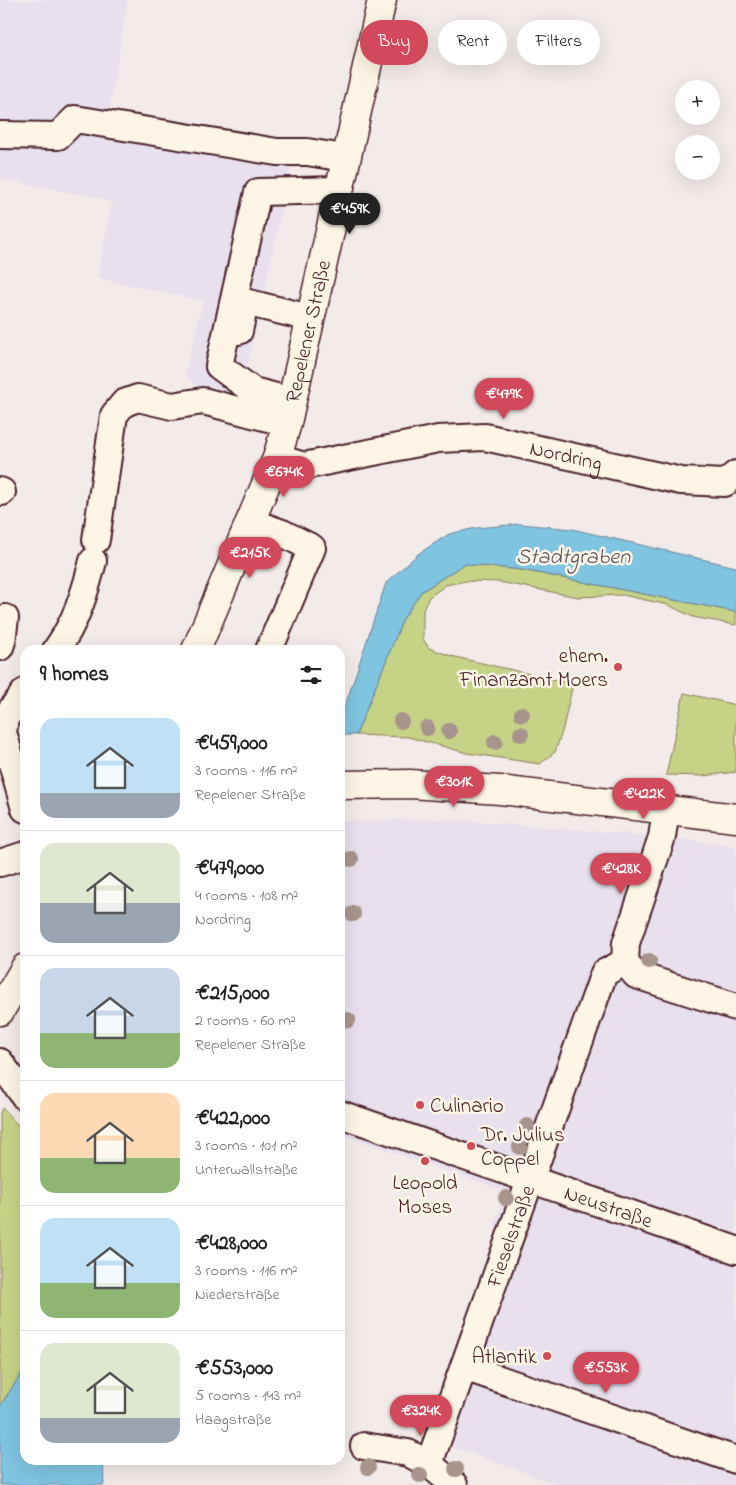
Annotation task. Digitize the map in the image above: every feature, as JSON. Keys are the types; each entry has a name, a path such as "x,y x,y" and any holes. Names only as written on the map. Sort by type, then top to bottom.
{"main road":[{"name":"Repelener Straße","path":"198,645 277,458 382,0"},
{"path":"353,785 410,784 500,790 736,818"},
{"path":"0,1011 20,977"}],"street":[{"path":"0,135 58,136 75,119 277,152 308,152 345,158"},
{"path":"289,412 228,373 258,192 338,190"},
{"path":"240,301 310,318"},
{"path":"59,645 72,625 83,599 94,550 114,415 124,403 138,398 172,406 203,401 289,412"},
{"name":"Nordring","path":"277,458 304,466 438,439 485,437 681,481 725,483 736,474"},
{"path":"251,522 282,533 312,548 271,645"},
{"path":"0,647 5,618"},
{"path":"20,698 9,711 3,723 7,769 20,798"},
{"path":"666,809 662,837 626,943 625,962 636,975 736,1007"},
{"path":"0,863 20,857"},
{"name":"Fieselstraße","path":"429,1464 604,973 625,962"},
{"path":"0,1062 20,1090"},
{"name":"Neustraße","path":"345,1116 735,1248"},
{"path":"464,1367 736,1460"},
{"path":"364,1446 408,1453 429,1464 454,1485"}],"shaded area":[{"path":"0,0 128,0 101,159 107,130 293,161 234,425 185,375 203,301 97,278 112,202 0,179"},
{"path":"448,819 662,837 736,846 736,1485 559,1485 437,1441 506,1235 494,1226 505,1191 345,1136 345,821"}],"green space":[{"path":"464,564 522,570 736,612 736,625 693,617 668,605 623,595 578,597 499,582 466,581 446,585 429,597 423,610 423,639 429,648 451,656 573,684 562,732 555,752 540,764 467,753 408,737 356,735 403,619 421,592"},
{"path":"684,693 736,705 736,772 703,776 666,775"},
{"path":"2,1108 20,1128 20,1376 0,1406 0,1113"}],"water":[{"name":"Stadtgraben","path":"521,524 572,529 736,567 736,612 522,570 464,564 421,592 403,619 356,735 345,735 345,706 386,583 418,554 449,534 476,528"},
{"path":"20,1376 20,1465 103,1465 104,1485 0,1485 0,1406"}],"place":[{"name":"ehem. Finanzamt Moers","path":"618,667"},
{"name":"Culinario","path":"420,1105"},
{"name":"Dr. Julius Coppel","path":"471,1146"},
{"name":"Leopold Moses","path":"425,1161"},
{"name":"Atlantik","path":"547,1356"}]}
